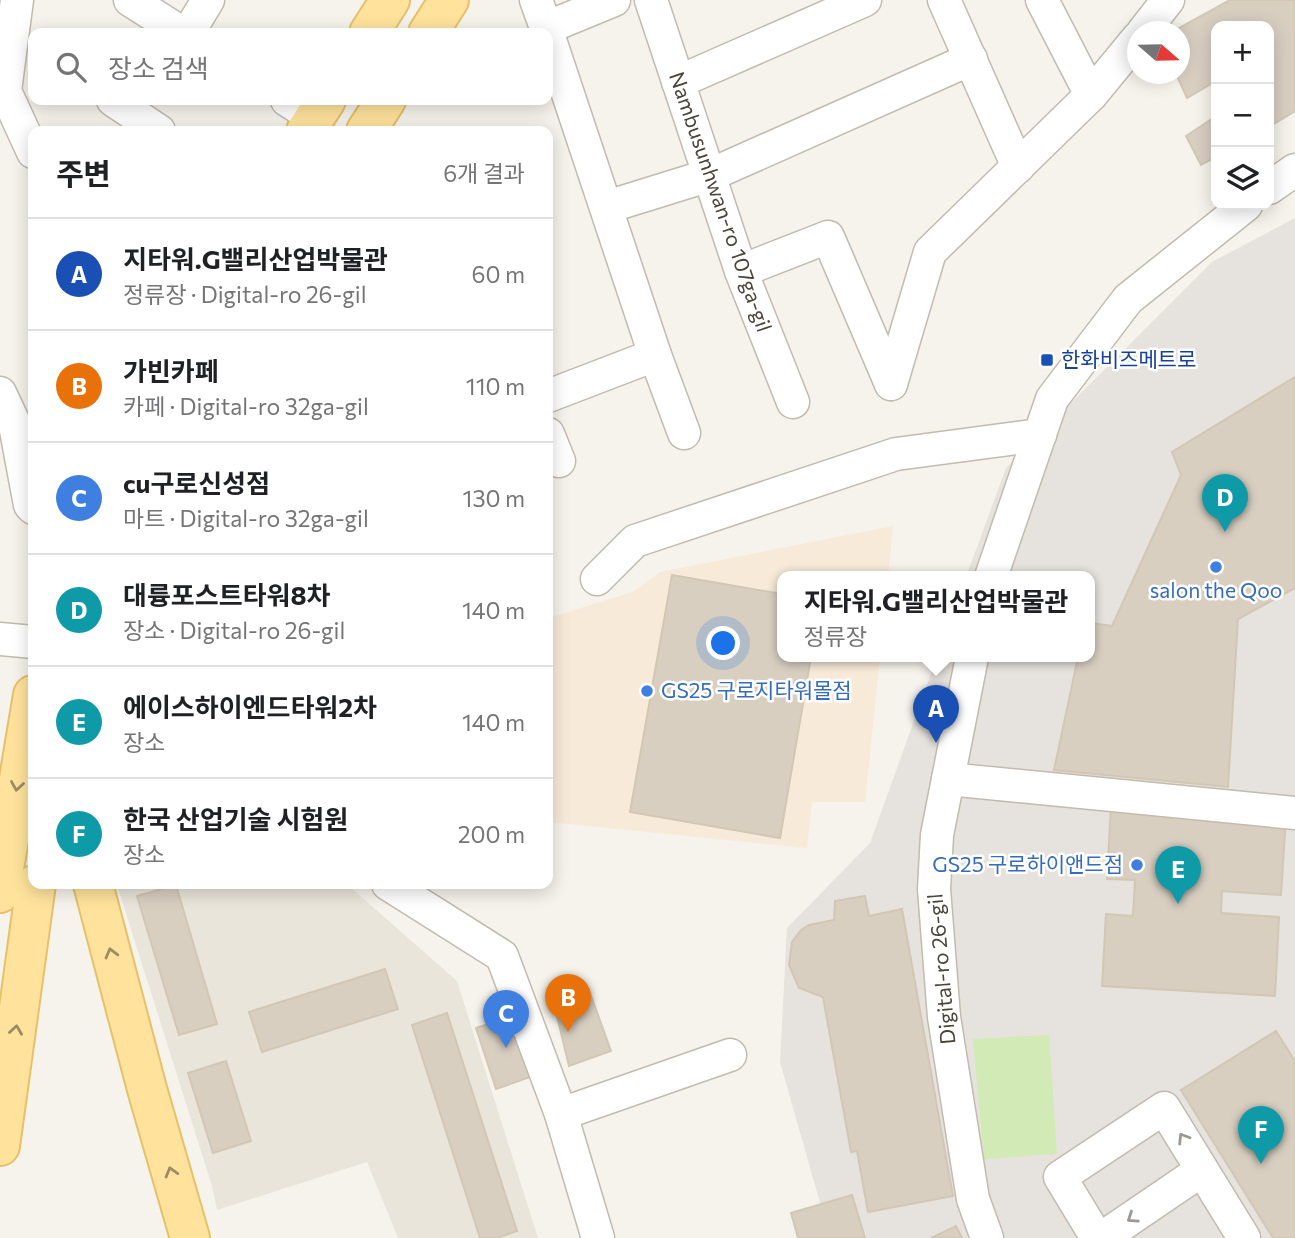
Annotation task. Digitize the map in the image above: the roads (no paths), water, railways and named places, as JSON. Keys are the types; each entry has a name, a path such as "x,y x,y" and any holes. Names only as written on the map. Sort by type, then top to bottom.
{"main road":[{"path":"372,28 390,0"},
{"path":"431,28 449,0"},
{"path":"369,126 383,105"},
{"path":"0,1146 10,879 28,735"},
{"path":"94,889 147,1090 190,1238"}],"street":[{"path":"130,0 174,28"},
{"path":"191,28 208,0"},
{"path":"544,24 614,0"},
{"name":"Nambusunhwan-ro 107ga-gil","path":"651,0 741,271 793,402"},
{"path":"678,82 865,0"},
{"path":"944,0 1018,167"},
{"path":"1042,0 1091,95"},
{"path":"1152,21 1168,0"},
{"path":"15,33 5,91 28,141"},
{"path":"553,50 655,355 684,433"},
{"path":"741,271 828,237 891,384 930,252 1091,95 1127,51"},
{"path":"607,207 710,175 971,59"},
{"path":"120,105 152,126"},
{"path":"1274,185 1295,170"},
{"path":"993,571 1052,399 1128,299 1240,210"},
{"path":"553,394 655,355"},
{"path":"0,393 15,425 28,494"},
{"path":"597,579 635,541 895,454 1040,435"},
{"path":"0,639 28,642"},
{"name":"Digital-ro 26-gil","path":"971,662 937,835 934,889 944,1017 973,1199 987,1238"},
{"path":"948,779 1295,813"},
{"path":"396,889 502,956 561,1114 598,1238"},
{"path":"561,1114 730,1055"},
{"path":"1202,1170 1099,1238 1060,1177 1164,1108 1244,1238"}],"place":[{"name":"한화비즈메트로","path":"1047,360"},
{"name":"대륭포스트타워8차","path":"1225,532"},
{"name":"salon the Qoo","path":"1216,567"},
{"name":"GS25 구로지타워몰점","path":"647,691"},
{"name":"지타워.G밸리산업박물관","path":"936,743"},
{"name":"GS25 구로하이앤드점","path":"1137,865"},
{"name":"에이스하이엔드타워2차","path":"1178,904"},
{"name":"가빈카페","path":"568,1032"},
{"name":"cu구로신성점","path":"506,1048"},
{"name":"한국 산업기술 시험원","path":"1261,1164"}]}
